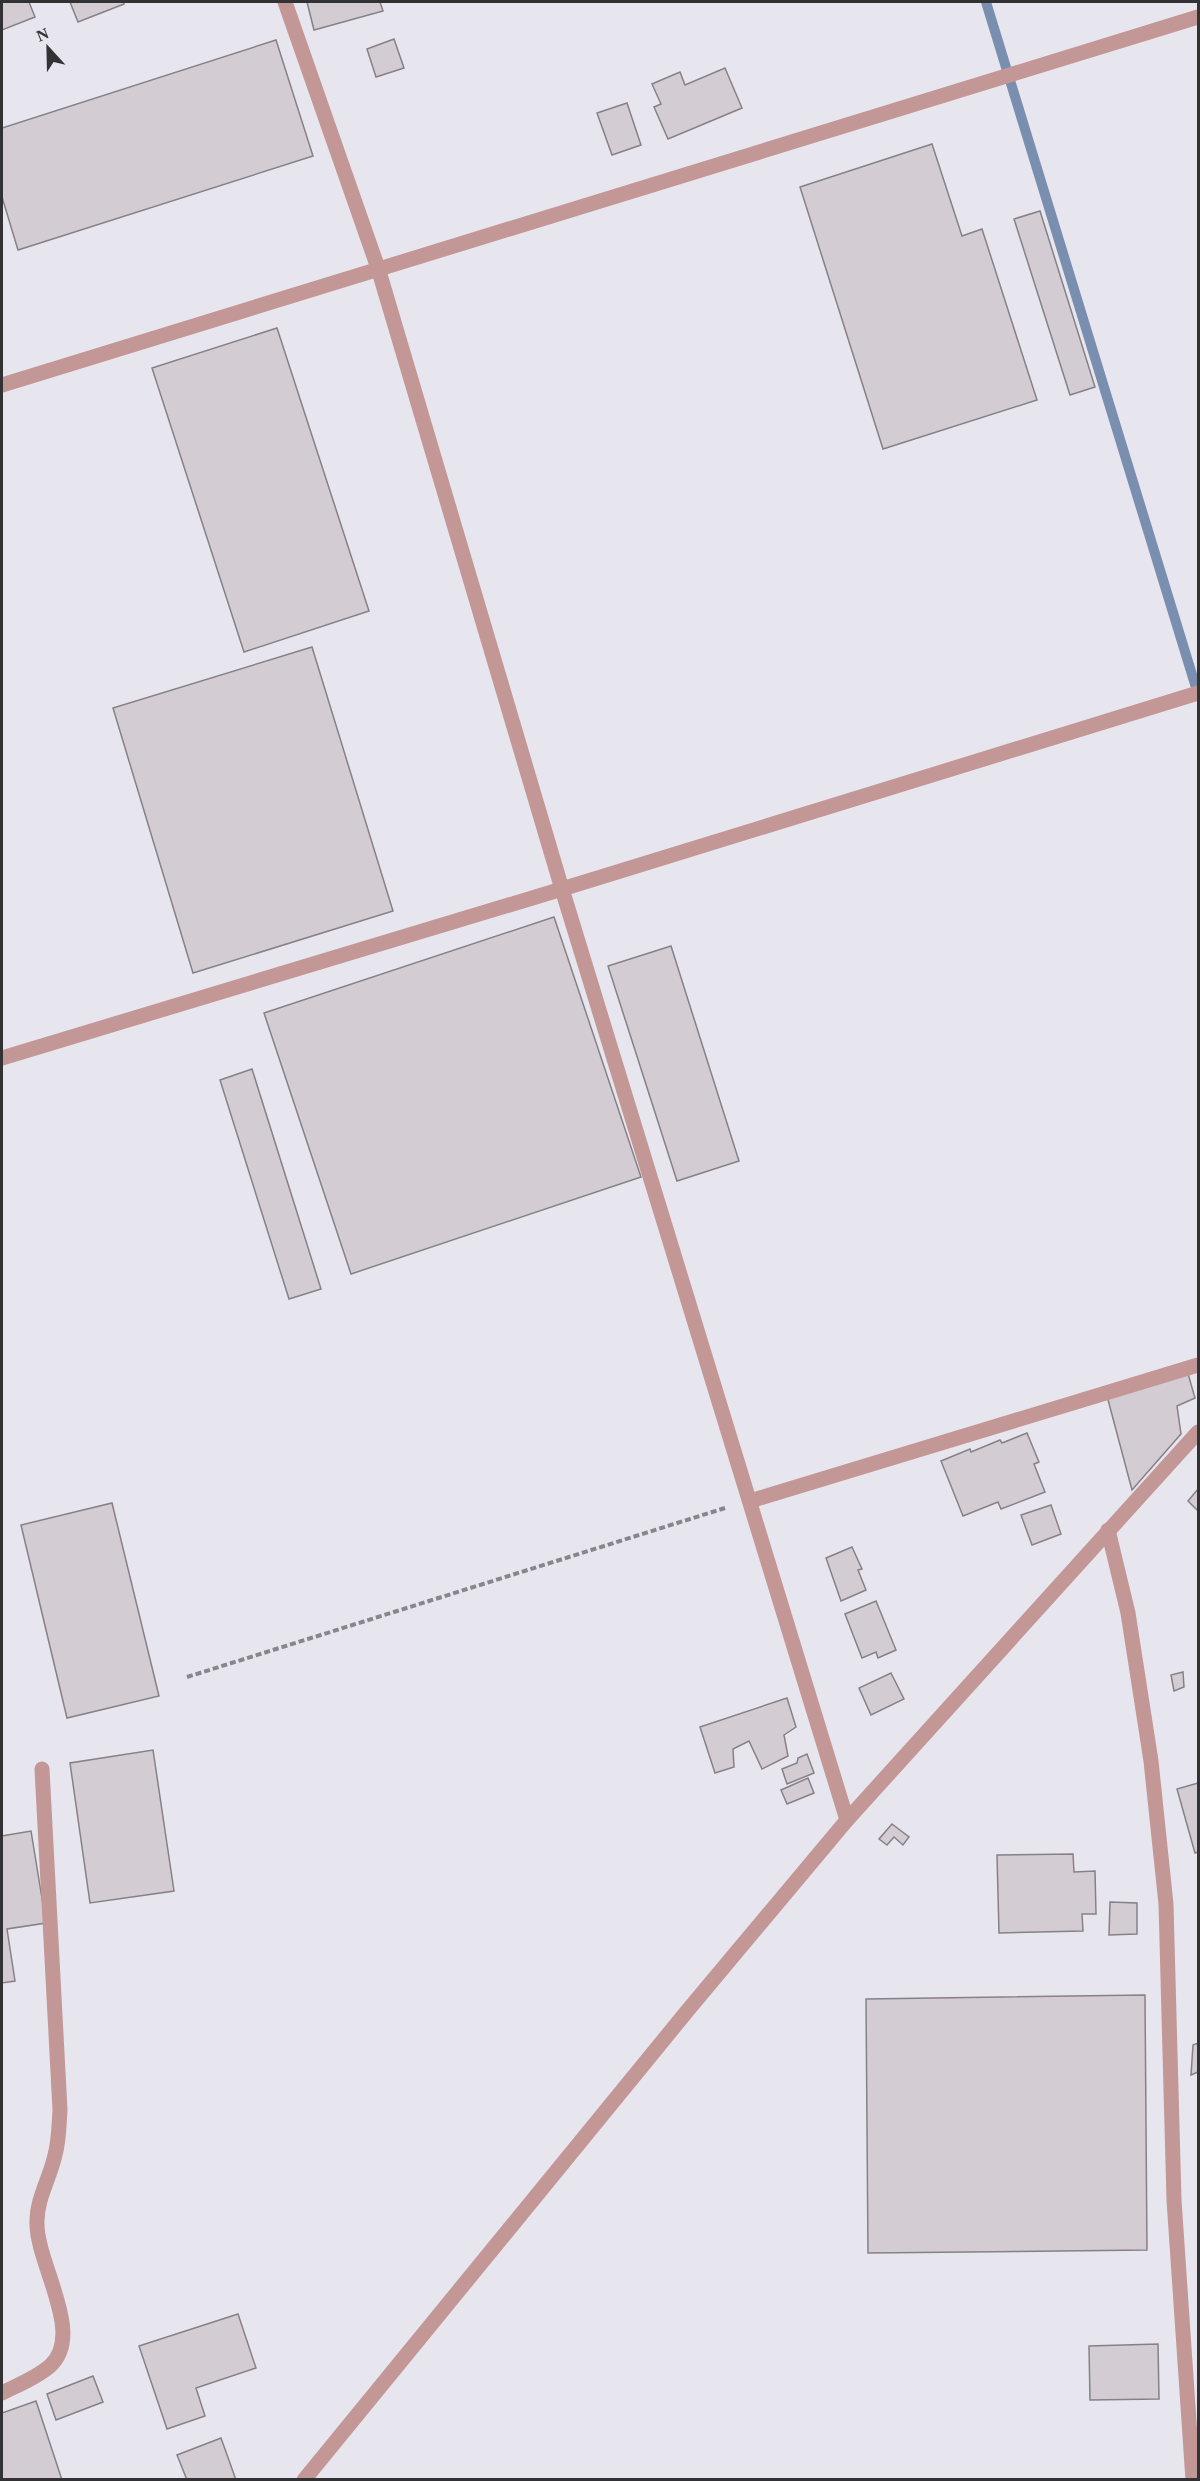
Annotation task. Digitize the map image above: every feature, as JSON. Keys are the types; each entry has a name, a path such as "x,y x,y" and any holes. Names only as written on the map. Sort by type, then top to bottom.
{"street":[{"path":"285,2 378,268 562,890 847,1820"},
{"path":"2,385 1198,17"},
{"path":"2,1058 562,890 1198,693"},
{"path":"750,1501 1198,1365"},
{"path":"304,2480 688,2010 847,1820 1198,1432"},
{"path":"1108,1530 1128,1613 1152,1761 1166,1904 1174,2200 1192,2480"},
{"path":"2,2393 51,2365 63,2344 64,2328 36,2223 38,2204 55,2155 60,2110 42,1769"}],"path":[{"path":"187,1677 750,1501"}],"building":[{"path":"2,2 29,2 35,17 2,30"},
{"path":"70,2 123,2 124,4 78,22"},
{"path":"307,2 380,2 383,11 314,30"},
{"path":"394,39 404,68 376,77 367,49"},
{"path":"276,40 313,156 18,250 2,197 2,128"},
{"path":"725,68 742,108 668,139 654,107 661,104 652,84 680,72 685,85"},
{"path":"627,103 641,145 612,155 597,113"},
{"path":"932,144 962,236 982,229 1037,400 883,449 800,187"},
{"path":"1040,211 1095,387 1070,395 1014,219"},
{"path":"277,328 369,611 244,652 152,368"},
{"path":"312,647 393,911 193,973 113,708"},
{"path":"554,917 641,1177 351,1274 264,1013"},
{"path":"671,946 739,1161 677,1181 608,966"},
{"path":"252,1069 321,1289 289,1299 220,1080"},
{"path":"1187,1370 1195,1398 1177,1406 1181,1434 1132,1490 1107,1396"},
{"path":"1027,1433 1039,1462 1034,1464 1045,1492 1001,1509 998,1502 963,1516 941,1461 970,1449 971,1452 1000,1440 1002,1443"},
{"path":"1198,1489 1198,1511 1188,1501"},
{"path":"112,1503 159,1696 67,1718 21,1525"},
{"path":"1051,1505 1061,1534 1032,1545 1021,1515"},
{"path":"852,1547 862,1569 858,1570 866,1590 841,1601 826,1558"},
{"path":"876,1601 896,1650 878,1658 876,1652 862,1658 845,1614"},
{"path":"1183,1672 1184,1687 1174,1691 1171,1675"},
{"path":"891,1673 904,1699 871,1715 859,1688"},
{"path":"787,1698 796,1727 784,1735 788,1756 762,1769 749,1741 733,1749 734,1767 715,1773 700,1727"},
{"path":"153,1750 174,1891 90,1903 70,1763"},
{"path":"807,1754 814,1773 787,1784 782,1769 797,1763 798,1758"},
{"path":"808,1778 814,1793 787,1804 781,1790"},
{"path":"1198,1783 1198,1852 1195,1853 1177,1789"},
{"path":"892,1824 909,1837 903,1845 894,1837 887,1845 879,1839"},
{"path":"31,1831 46,1923 7,1929 15,1981 2,1983 2,1836"},
{"path":"1073,1854 1074,1872 1095,1871 1096,1914 1082,1914 1083,1931 999,1933 997,1855"},
{"path":"1110,1902 1137,1903 1137,1934 1109,1935"},
{"path":"1145,1995 1147,2250 868,2253 866,1999"},
{"path":"1198,2043 1198,2072 1191,2075 1193,2045"},
{"path":"238,2314 256,2368 196,2388 205,2416 167,2429 139,2346"},
{"path":"1158,2344 1159,2399 1090,2400 1089,2346"},
{"path":"93,2376 103,2402 56,2420 47,2394"},
{"path":"36,2401 62,2480 2,2480 2,2413"},
{"path":"221,2438 236,2480 187,2480 177,2455"}],"waterway":[{"path":"986,2 1198,694"}]}
